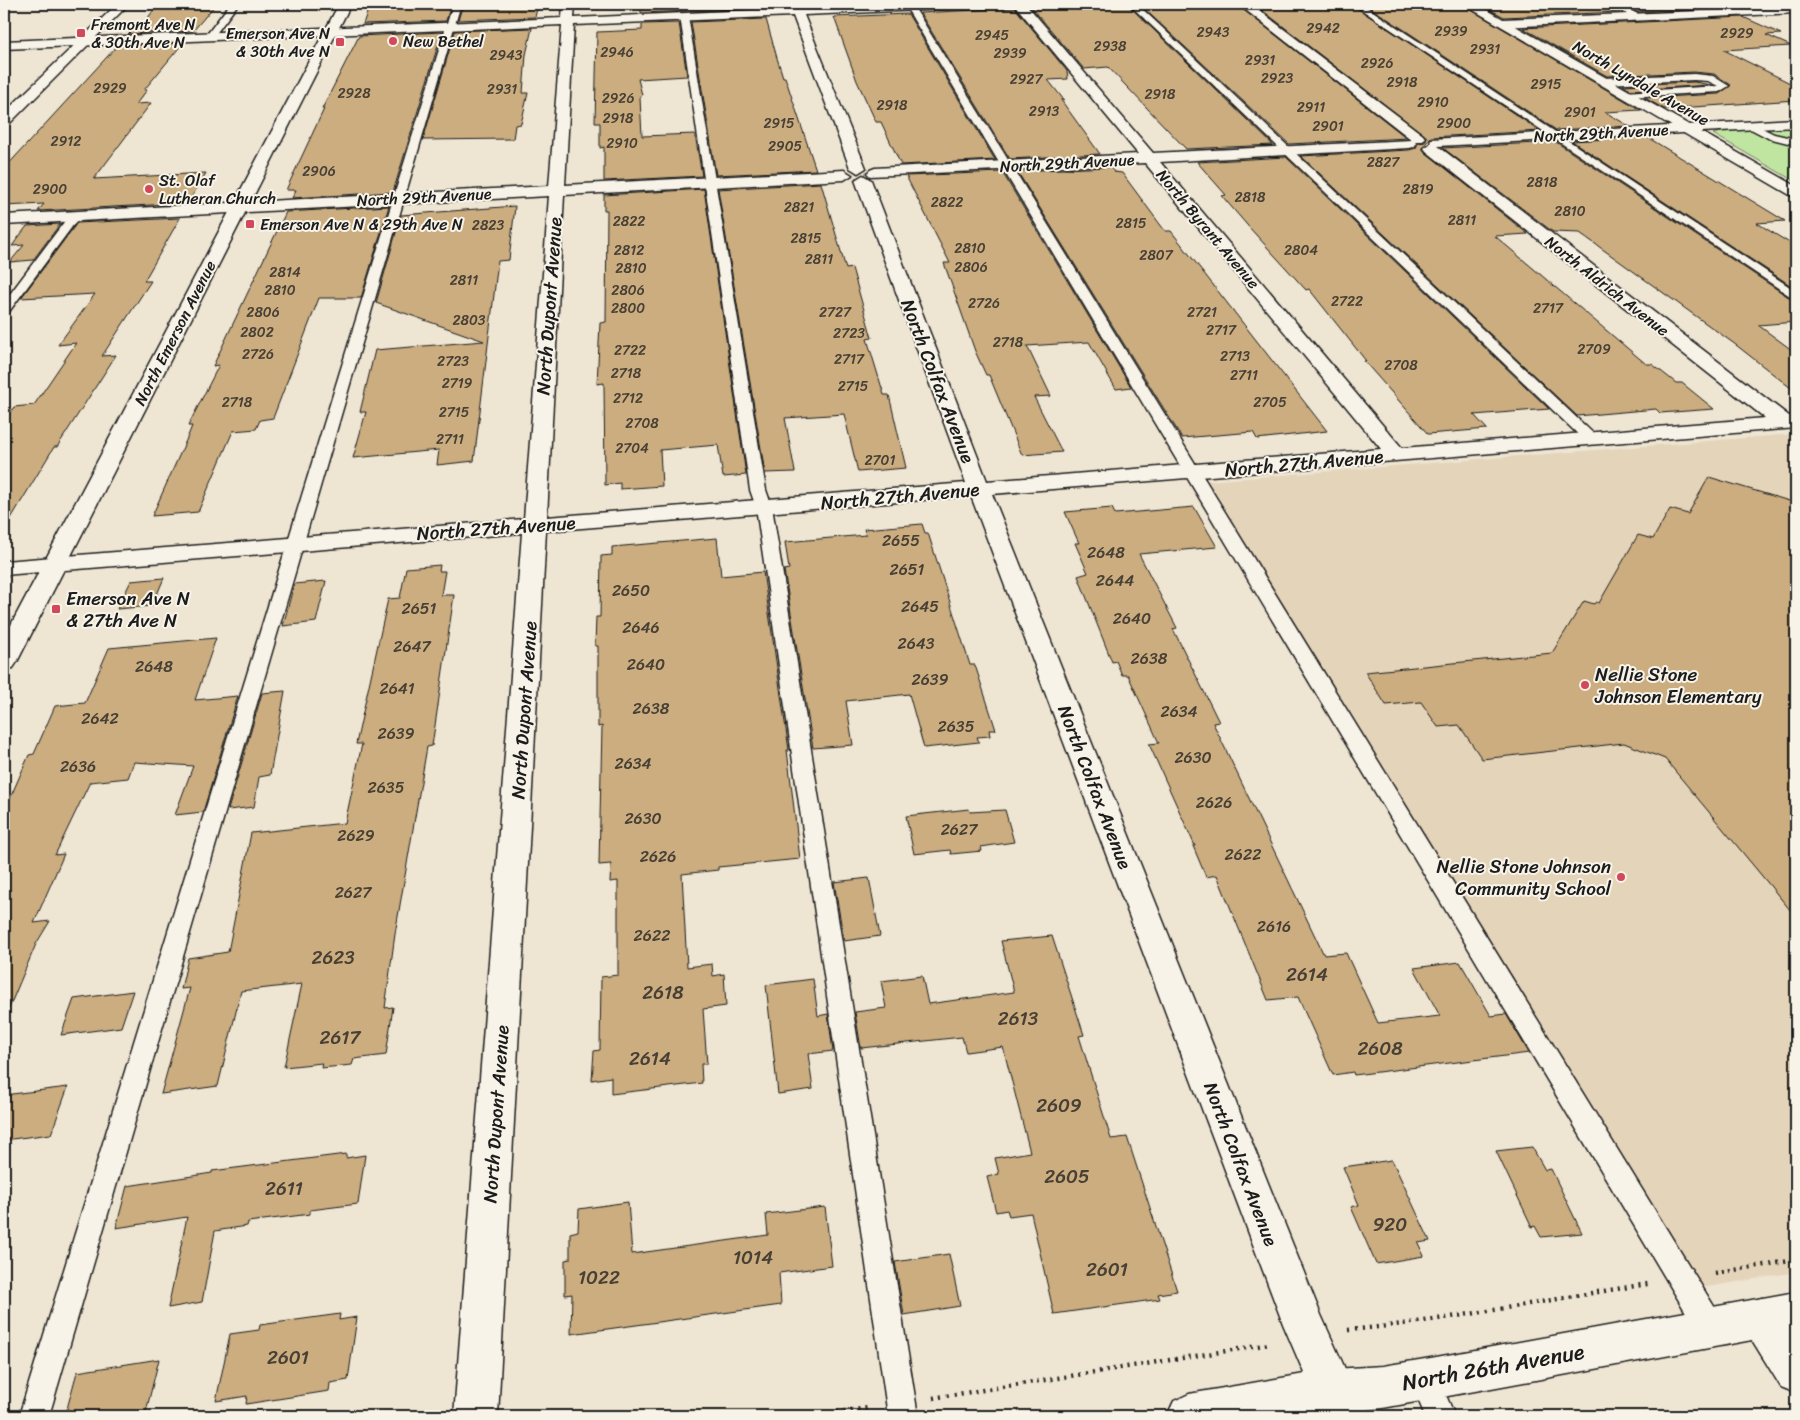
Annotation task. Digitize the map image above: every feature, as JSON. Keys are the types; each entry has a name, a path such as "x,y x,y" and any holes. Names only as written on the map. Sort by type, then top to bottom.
{"street":[{"path":"4,121 123,4"},
{"name":"North Emerson Avenue","path":"4,662 345,4"},
{"path":"4,45 449,28 569,13 684,16 797,11 830,7 990,4"},
{"name":"North Byrant Avenue","path":"1020,4 1397,455"},
{"name":"North Aldrich Avenue","path":"1244,4 1790,423"},
{"name":"North Lyndale Avenue","path":"1469,4 1796,192"},
{"path":"1749,4 1790,22"},
{"path":"1503,23 1796,10"},
{"name":"North Colfax Avenue","path":"797,11 980,490 1304,1324 1312,1402"},
{"name":"North Dupont Avenue","path":"476,1416 569,13"},
{"name":"North 29th Avenue","path":"4,220 1796,122"},
{"name":"North 27th Avenue","path":"4,568 1790,423"},
{"path":"1779,1315 1796,1372"},
{"name":"North 26th Avenue","path":"1189,1416 1312,1402 1383,1387 1432,1398 1710,1326 1779,1315"}],"lane":[{"path":"4,8 8,4"},
{"path":"209,37 234,4"},
{"path":"34,1416 457,4"},
{"path":"1133,4 1289,150 1591,439"},
{"path":"1357,4 1796,296"},
{"path":"1613,4 1639,17"},
{"path":"910,7 1710,1326"},
{"path":"684,16 758,490 764,507 902,1410"},
{"path":"1604,81 1694,77 1710,78 1724,86 1719,89 1627,94"},
{"path":"1750,125 1771,136 1796,142"},
{"path":"4,310 74,216"}],"path":[{"path":"1354,1328 1412,1324 1559,1297 1796,1260"},
{"path":"809,1416 902,1410 1239,1347 1272,1344"}],"shaded area":[{"name":"Nellie Stone Johnson Community School","path":"1796,434 1796,1272 1695,1289 1208,481"}],"green space":[{"path":"1796,127 1796,182 1713,134 1726,131"}],"building":[{"path":"163,4 216,4 193,31 128,34 139,23 144,23 156,7"},
{"path":"370,4 451,4 446,21 363,24"},
{"path":"463,4 538,4 535,17 458,20"},
{"path":"641,4 762,4 763,8 641,13"},
{"path":"1127,4 1273,145 1186,149 1108,67 1084,69 1032,8"},
{"path":"1139,4 1236,4 1407,138 1289,144"},
{"path":"1254,4 1351,4 1540,131 1431,137 1422,148 1528,234 1495,236 1646,364 1652,364 1676,383 1682,383 1714,409 1660,413 1656,409 1577,416 1301,156 1409,150 1416,148 1418,143 1425,142 1427,137"},
{"path":"1365,4 1461,4 1641,110 1605,112 1629,126 1556,130"},
{"path":"1480,4 1607,4 1620,12 1504,17"},
{"path":"1622,4 1713,4 1723,8 1637,12"},
{"path":"1015,8 1067,71 1068,79 1048,80 1064,100 1061,100 1100,154 1010,159 920,13"},
{"path":"908,14 995,160 901,165 881,122 876,122 857,81 834,17"},
{"path":"1743,17 1781,34 1766,35 1791,46 1724,50 1796,86 1796,100 1664,109 1645,98 1719,94 1731,85 1714,74 1694,72 1607,76 1523,28"},
{"path":"766,19 783,77 785,77 816,170 716,175 691,22"},
{"path":"679,23 687,76 638,79 642,95 640,98 642,136 695,134 702,176 604,181 604,147 600,148 600,123 595,123 597,32 642,30 642,24"},
{"path":"532,28 526,55 523,93 528,93 521,124 515,125 513,139 423,140 455,31"},
{"path":"442,32 393,192 292,198 296,190 286,190 324,109 322,109 359,36"},
{"path":"183,43 144,90 147,90 136,104 151,103 94,179 206,173 188,203 38,211 44,204 4,206 4,169 117,46"},
{"path":"1694,82 1711,85 1631,90 1623,85"},
{"path":"1647,137 1785,221 1757,223 1796,247 1796,289 1572,141"},
{"path":"1556,142 1796,302 1796,322 1758,325 1796,353 1796,392 1736,345 1580,233 1553,232 1443,148"},
{"path":"1286,157 1549,409 1474,415 1487,429 1428,434 1364,361 1366,361 1309,289 1306,290 1247,225 1222,196 1226,195 1197,162"},
{"path":"1110,167 1114,172 1122,173 1165,231 1171,231 1327,431 1257,439 1253,432 1182,438 1017,171"},
{"path":"1002,172 1131,387 1116,389 1089,342 1027,346 1051,396 1034,397 1062,452 1022,455 989,375 986,375 975,351 944,263 950,263 906,176"},
{"path":"821,183 846,269 852,268 872,338 867,339 884,395 889,395 906,468 858,472 844,414 785,418 795,472 765,473 718,189"},
{"path":"704,189 746,475 723,477 718,445 660,450 662,486 620,489 620,483 605,485 604,383 597,384 600,323 606,322 607,210 604,210 604,195"},
{"path":"389,206 361,298 319,298 273,418 260,420 256,429 233,431 198,512 152,516 192,426 188,426 219,365 213,366 286,212"},
{"path":"515,206 509,260 498,261 474,461 437,465 439,450 353,458 366,412 360,412 375,350 484,341 376,303 401,215"},
{"path":"180,218 144,281 151,281 102,356 116,355 57,447 54,447 4,530 4,421 14,407 34,405 76,343 58,345 95,294 21,298 77,223"},
{"path":"60,224 33,260 10,262 24,245 12,246 27,226"},
{"name":"Nellie Stone Johnson Elementary","path":"1709,477 1796,503 1796,917 1665,759 1624,743 1482,759 1459,725 1438,727 1421,702 1386,705 1365,672 1552,653 1584,601 1594,604 1596,602 1599,603 1638,535 1653,539 1670,509 1688,514"},
{"path":"1194,507 1217,547 1139,554 1177,628 1173,629 1219,722 1213,723 1324,955 1346,953 1378,1023 1440,1016 1414,968 1460,962 1491,1016 1506,1014 1529,1053 1354,1075 1353,1072 1333,1075 1298,997 1268,1000 1217,875 1206,877 1193,846 1195,846 1149,744 1159,743 1128,675 1122,675 1116,661 1112,662 1078,576 1088,573 1075,543 1079,543 1065,512 1112,508 1115,514"},
{"path":"922,524 925,533 928,533 970,665 975,665 996,730 989,730 990,736 977,737 979,742 924,748 909,694 846,701 853,745 813,748 784,570 789,569 785,542 866,535 864,529"},
{"path":"717,538 721,576 763,572 789,750 787,750 800,859 718,867 718,870 682,874 687,967 712,964 713,976 724,974 726,1006 703,1009 707,1064 701,1064 702,1083 611,1094 611,1077 592,1080 594,1051 600,1050 601,977 618,975 618,881 610,882 611,864 599,865 602,726 598,727 598,646 595,646 596,617 600,617 601,556 612,555 612,547"},
{"path":"440,565 439,571 445,571 441,595 454,595 432,746 427,747 395,934 385,1008 393,1007 386,1055 354,1059 352,1065 321,1068 322,1063 284,1067 302,984 241,991 218,1086 161,1094 190,988 181,989 188,958 228,952 251,833 345,823 362,744 356,744 388,599 400,598 406,568"},
{"path":"164,578 152,606 117,609 131,581"},
{"path":"326,581 316,622 283,626 294,584"},
{"path":"216,638 195,700 238,696 203,812 175,815 193,766 134,762 128,778 90,782 55,855 64,854 34,923 50,921 36,944 4,1020 4,812 29,755 34,754 55,706 85,703 109,648"},
{"path":"285,691 270,775 259,777 254,807 228,810 262,693"},
{"path":"969,809 970,812 1005,810 1014,842 981,847 982,851 951,854 950,850 914,854 906,816"},
{"path":"869,878 880,936 844,941 834,882"},
{"path":"1052,936 1084,1035 1079,1036 1111,1139 1127,1137 1177,1291 1158,1294 1160,1299 1054,1314 1031,1213 1009,1216 1007,1210 996,1212 987,1177 999,1174 995,1158 1030,1152 1003,1047 966,1052 962,1037 861,1048 855,1012 886,1008 881,981 922,976 928,1004 1014,992 1001,941"},
{"path":"813,979 818,1016 828,1014 833,1051 808,1054 813,1089 778,1094 766,985"},
{"path":"133,991 121,1027 61,1035 74,999"},
{"path":"68,1087 51,1134 4,1140 4,1095"},
{"path":"1532,1147 1545,1170 1551,1169 1582,1233 1541,1237 1535,1226 1532,1227 1496,1151"},
{"path":"346,1154 346,1158 365,1155 358,1204 310,1210 310,1214 248,1222 247,1226 215,1231 202,1302 168,1308 187,1217 116,1228 127,1186 212,1173 212,1171"},
{"path":"1392,1160 1430,1241 1418,1243 1424,1256 1376,1264 1351,1207 1359,1205 1343,1167"},
{"path":"628,1202 632,1254 768,1235 766,1214 825,1207 832,1266 779,1273 781,1305 571,1334 572,1294 565,1295 565,1260 570,1259 570,1233 578,1231 579,1209"},
{"path":"949,1254 960,1306 904,1315 895,1262"},
{"path":"340,1314 339,1320 357,1317 348,1380 330,1383 329,1391 246,1404 247,1396 216,1401 230,1334 259,1330 260,1325"},
{"path":"159,1359 145,1416 65,1416 77,1372"}],"place":[{"name":"Fremont Ave N & 30th Ave N","path":"81,33"},
{"name":"New Bethel","path":"393,41"},
{"name":"Emerson Ave N & 30th Ave N","path":"340,42"},
{"name":"St. Olaf Lutheran Church","path":"149,189"},
{"name":"Emerson Ave N & 29th Ave N","path":"250,224"},
{"name":"Emerson Ave N & 27th Ave N","path":"56,609"},
{"name":"Nellie Stone Johnson Elementary","path":"1585,685"},
{"name":"Nellie Stone Johnson Community School","path":"1621,877"}]}
